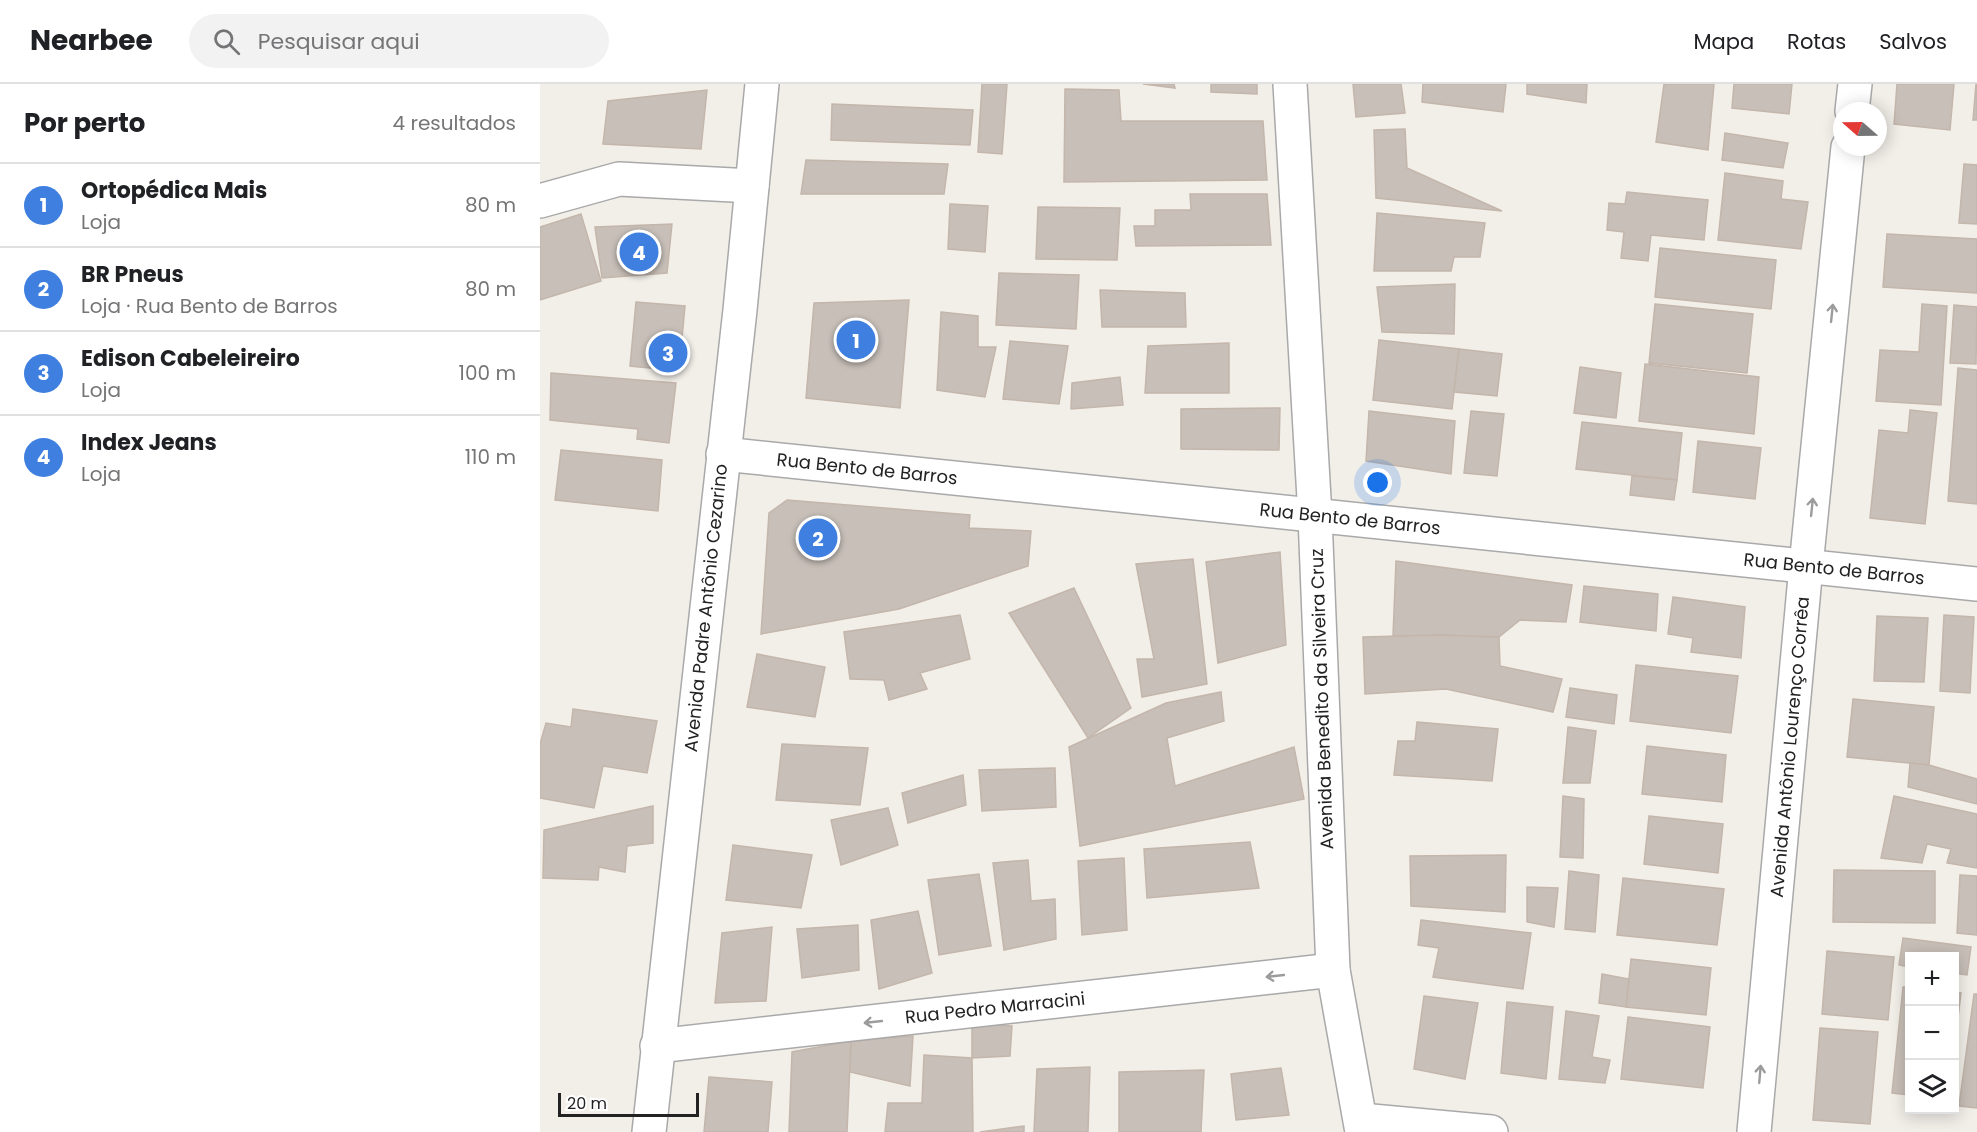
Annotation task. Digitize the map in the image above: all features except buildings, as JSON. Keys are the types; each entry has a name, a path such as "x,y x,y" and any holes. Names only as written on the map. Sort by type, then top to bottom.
{"street":[{"name":"Avenida Padre Antônio Cezarino","path":"649,1132 762,84"},
{"name":"Avenida Benedito da Silveira Cruz","path":"1290,84 1315,516 1334,970 1361,1126"},
{"path":"1853,102 1855,84"},
{"name":"Avenida Antônio Lourenço Corrêa","path":"1754,1132 1806,566 1847,156"},
{"path":"540,201 619,179 752,186"},
{"name":"Rua Bento de Barros","path":"723,454 1977,584"},
{"name":"Rua Pedro Marracini","path":"657,1046 1334,970"},
{"path":"1361,1126 1491,1132"}],"place":[{"name":"Index Jeans","path":"639,252"},
{"name":"Ortopédica Mais","path":"856,340"},
{"name":"Edison Cabeleireiro","path":"668,353"},
{"name":"BR Pneus","path":"818,538"}]}
